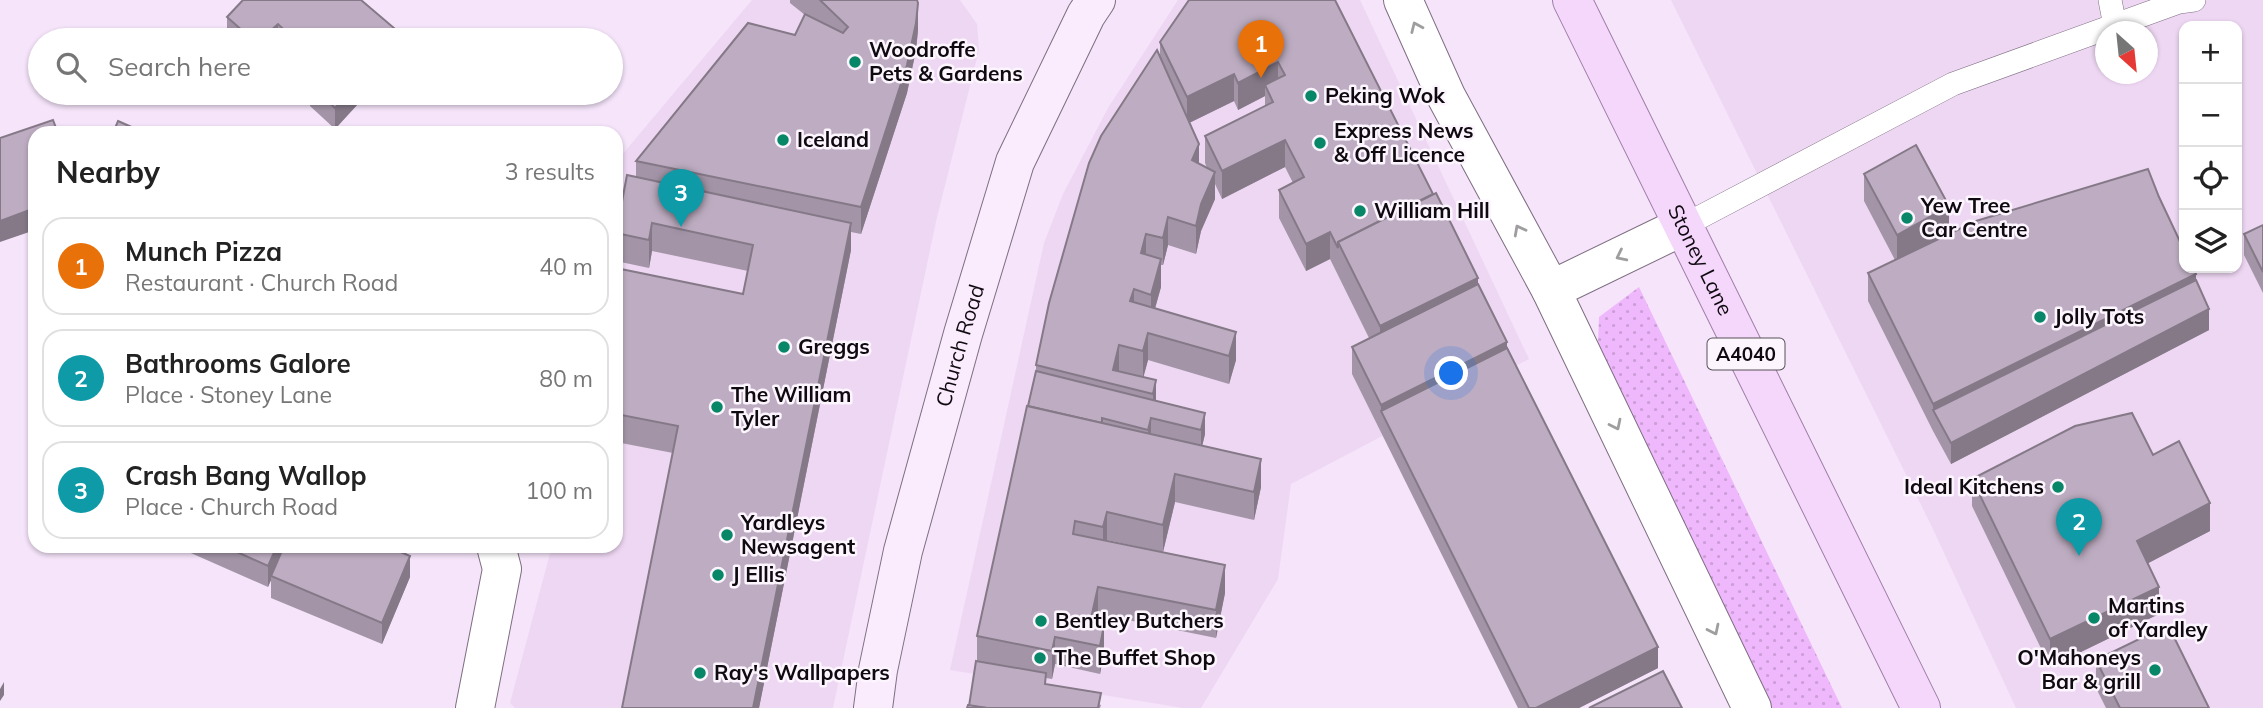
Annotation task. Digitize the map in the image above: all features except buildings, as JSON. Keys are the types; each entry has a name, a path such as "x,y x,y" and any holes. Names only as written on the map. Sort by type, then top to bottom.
{"main road":[{"name":"Stoney Lane","path":"1572,0 1921,708"}],"street":[{"path":"1403,0 1446,96 1551,290 1752,708"},
{"name":"Church Road","path":"873,708 878,670 903,551 963,334 1015,162 1083,5"},
{"path":"1551,290 1683,226"},
{"path":"475,708 502,569 498,553"}],"lane":[{"path":"2110,0 2114,21"},
{"path":"2129,21 2187,1"},
{"path":"1683,226 1954,84 2095,33"}],"shaded area":[{"path":"752,0 960,0 977,24 979,50 937,217 833,708 515,708 510,703 550,553 623,553 623,154"},
{"path":"1178,0 1360,0 1529,359 1291,484 1278,579 1201,708 1183,708 950,670 1044,243 1063,194 1108,108"},
{"path":"1671,0 2263,0 2263,708 2016,708 1932,527"},
{"path":"1639,287 1842,708 1772,708 1598,344 1599,317"}],"place":[{"name":"Woodroffe Pets & Gardens","path":"855,62"},
{"name":"Munch Pizza","path":"1261,78"},
{"name":"Peking Wok","path":"1311,96"},
{"name":"Iceland","path":"783,140"},
{"name":"Express News & Off Licence","path":"1320,143"},
{"name":"William Hill","path":"1360,211"},
{"name":"Yew Tree Car Centre","path":"1907,218"},
{"name":"Crash Bang Wallop","path":"681,227"},
{"name":"Jolly Tots","path":"2040,317"},
{"name":"Greggs","path":"784,347"},
{"name":"The William Tyler","path":"717,407"},
{"name":"Ideal Kitchens","path":"2058,487"},
{"name":"Yardleys Newsagent","path":"727,535"},
{"name":"Bathrooms Galore","path":"2079,556"},
{"name":"J Ellis","path":"718,575"},
{"name":"Martins of Yardley","path":"2094,618"},
{"name":"Bentley Butchers","path":"1041,621"},
{"name":"The Buffet Shop","path":"1040,658"},
{"name":"O'Mahoneys Bar & grill","path":"2155,670"},
{"name":"Ray's Wallpapers","path":"700,673"}]}
